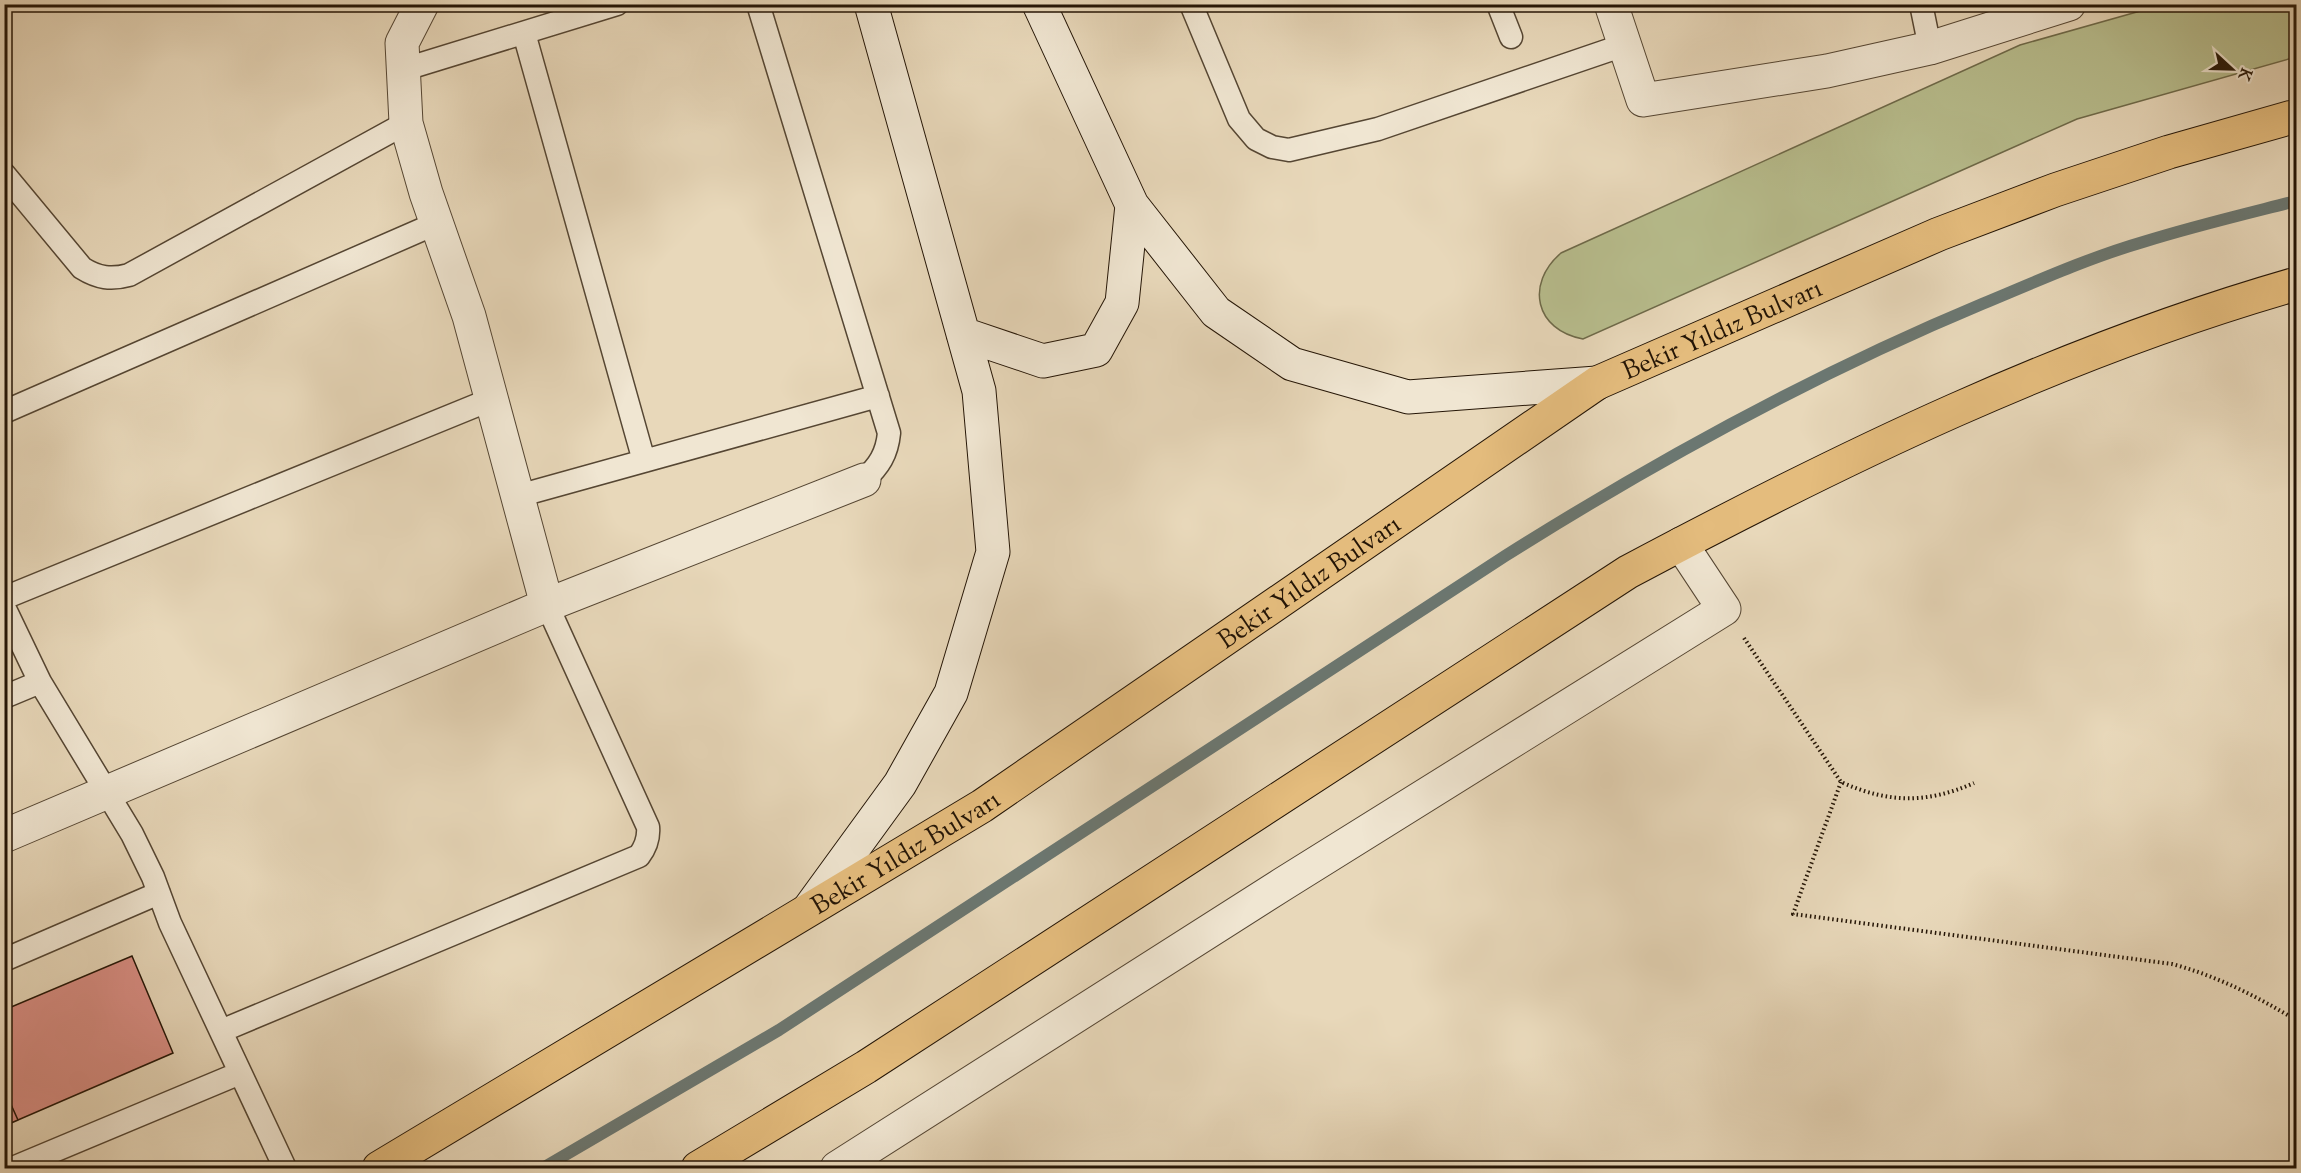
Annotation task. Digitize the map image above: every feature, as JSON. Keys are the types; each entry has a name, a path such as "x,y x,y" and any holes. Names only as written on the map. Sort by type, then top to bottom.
{"main road":[{"name":"Bekir Yıldız Bulvarı","path":"380,1168 992,800 1598,383 1939,234 2044,194 2169,152 2296,116"},
{"path":"698,1168 866,1067 1628,572 1831,466 1936,418 2035,376 2236,301 2296,284"}],"street":[{"path":"422,4 402,43 406,123 469,316 547,605"},
{"path":"809,909 900,784 951,693 993,552 979,391 871,4"},
{"path":"1040,4 1132,205 1216,312 1292,364 1408,397 1598,383"},
{"path":"1611,4 1643,100 1827,71 1930,48 2069,4"},
{"path":"963,334 1043,361 1096,350 1122,303 1132,205"},
{"path":"4,836 547,605 864,480"},
{"path":"837,1168 1264,896 1724,609 1680,544"}],"lane":[{"path":"402,70 617,4"},
{"path":"758,4 889,433 888,446 883,458 864,480"},
{"path":"1191,4 1239,118 1256,139 1272,147 1289,150 1378,129 1624,45"},
{"path":"1498,4 1511,37"},
{"path":"1921,4 1930,48"},
{"path":"524,33 644,461"},
{"path":"4,174 82,268 93,275 117,278 129,275 406,123"},
{"path":"4,412 437,223"},
{"path":"518,496 878,396"},
{"path":"4,598 492,399"},
{"path":"221,1031 639,856 644,850 649,834 648,827 547,605"},
{"path":"4,607 40,682 132,834 170,923 285,1168"},
{"path":"4,697 40,682"},
{"path":"4,960 159,893"},
{"path":"13,1168 240,1073"}],"path":[{"path":"1724,609 1841,782 1873,794 1906,799 1941,795 1974,783"},
{"path":"1841,782 1793,914 2172,964 2203,972 2237,986 2296,1020"}],"green space":[{"path":"2165,4 2296,5 2296,57 2077,119 1583,339 1567,334 1554,326 1545,316 1540,304 1539,291 1550,265 1561,253 2020,45"}],"building":[{"path":"132,956 173,1053 18,1120 4,1089 4,1010"},
{"path":"4,1089 18,1120 4,1126"}],"waterway":[{"path":"543,1168 779,1030 1505,556 1679,452 1858,359 2062,271 2102,255 2162,236 2296,201"}]}
